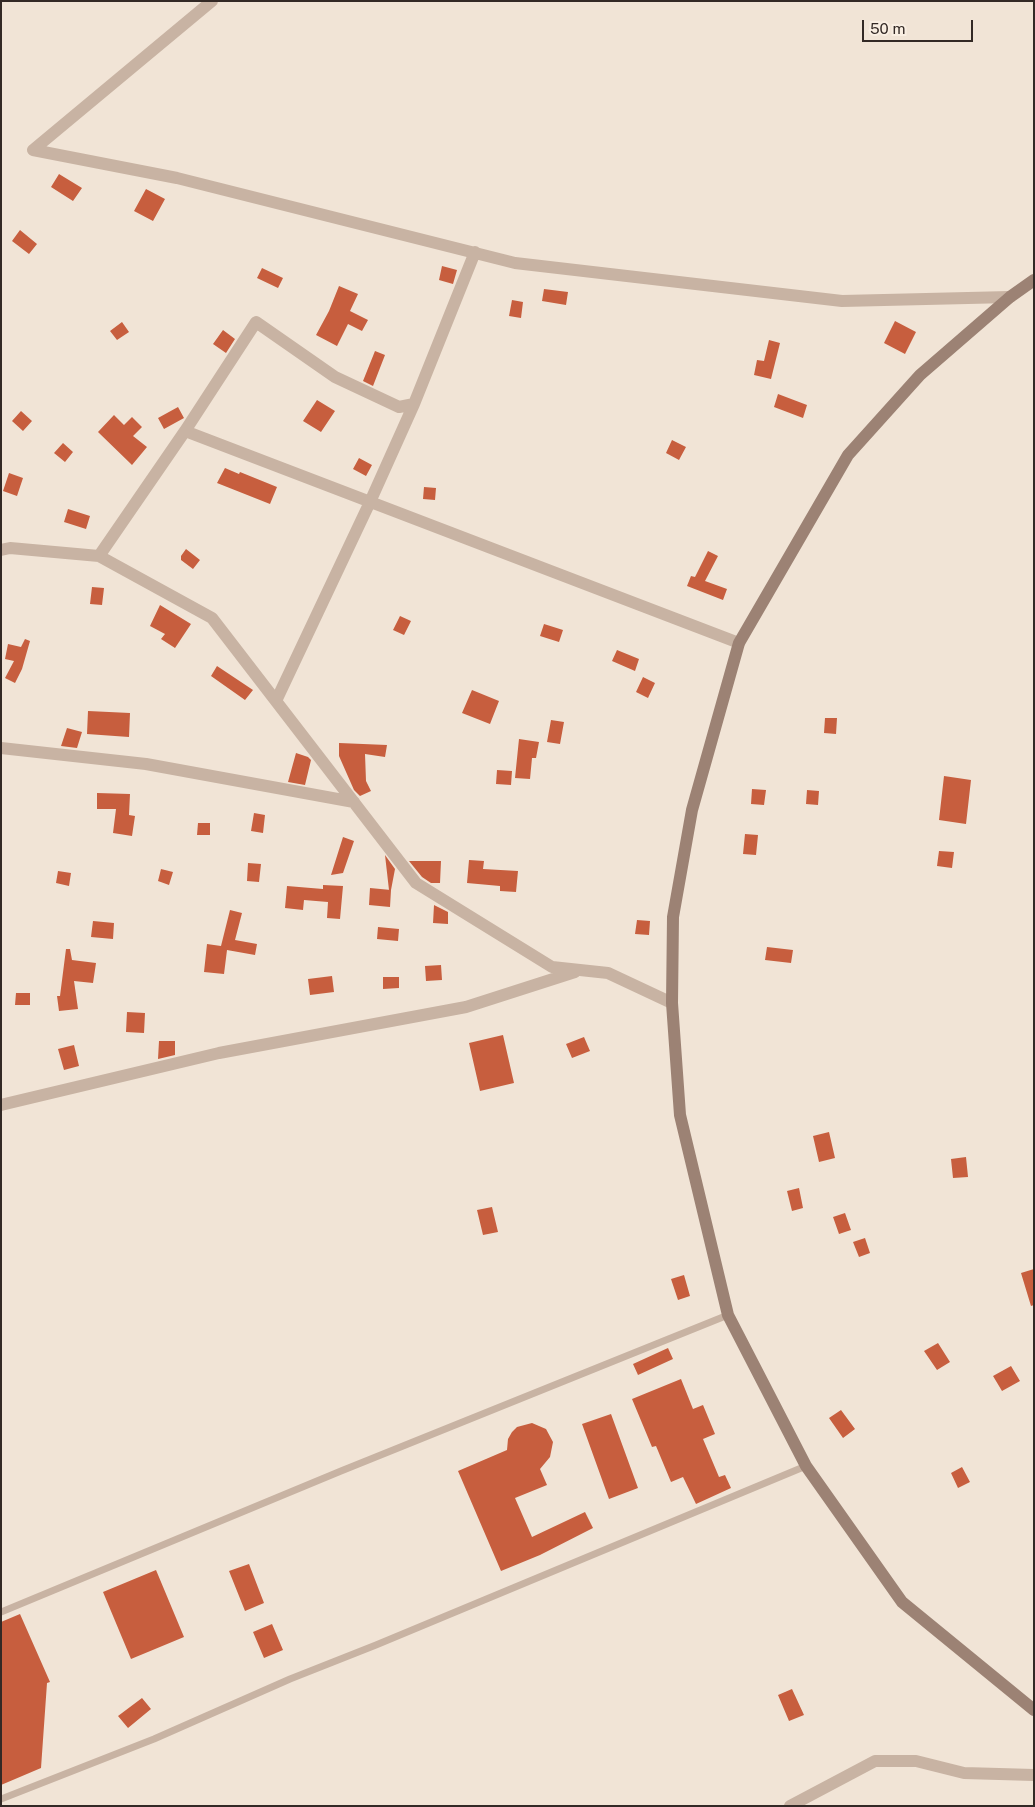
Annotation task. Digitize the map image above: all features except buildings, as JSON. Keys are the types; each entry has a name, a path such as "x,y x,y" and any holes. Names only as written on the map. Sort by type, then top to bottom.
{"main road":[{"path":"1034,280 1010,297 920,375 848,455 739,643 692,810 674,917 672,1003 680,1115 728,1315 806,1466 902,1602 1034,1710"}],"street":[{"path":"212,1 33,150 177,178 515,263 842,301 1010,297"},
{"path":"276,701 414,404 474,252"},
{"path":"99,556 185,431 256,322 335,377 399,407 414,404"},
{"path":"185,431 739,643"},
{"path":"1,550 10,548 99,556 212,618 416,883 552,968 608,973 672,1003"},
{"path":"1,748 146,764 354,802"},
{"path":"1,1105 219,1053 466,1007 580,970"},
{"path":"790,1806 876,1761 916,1761 964,1773 1034,1775"}],"lane":[{"path":"1,1612 341,1471 728,1315"},
{"path":"1,1799 154,1739 290,1679 806,1466"}]}
